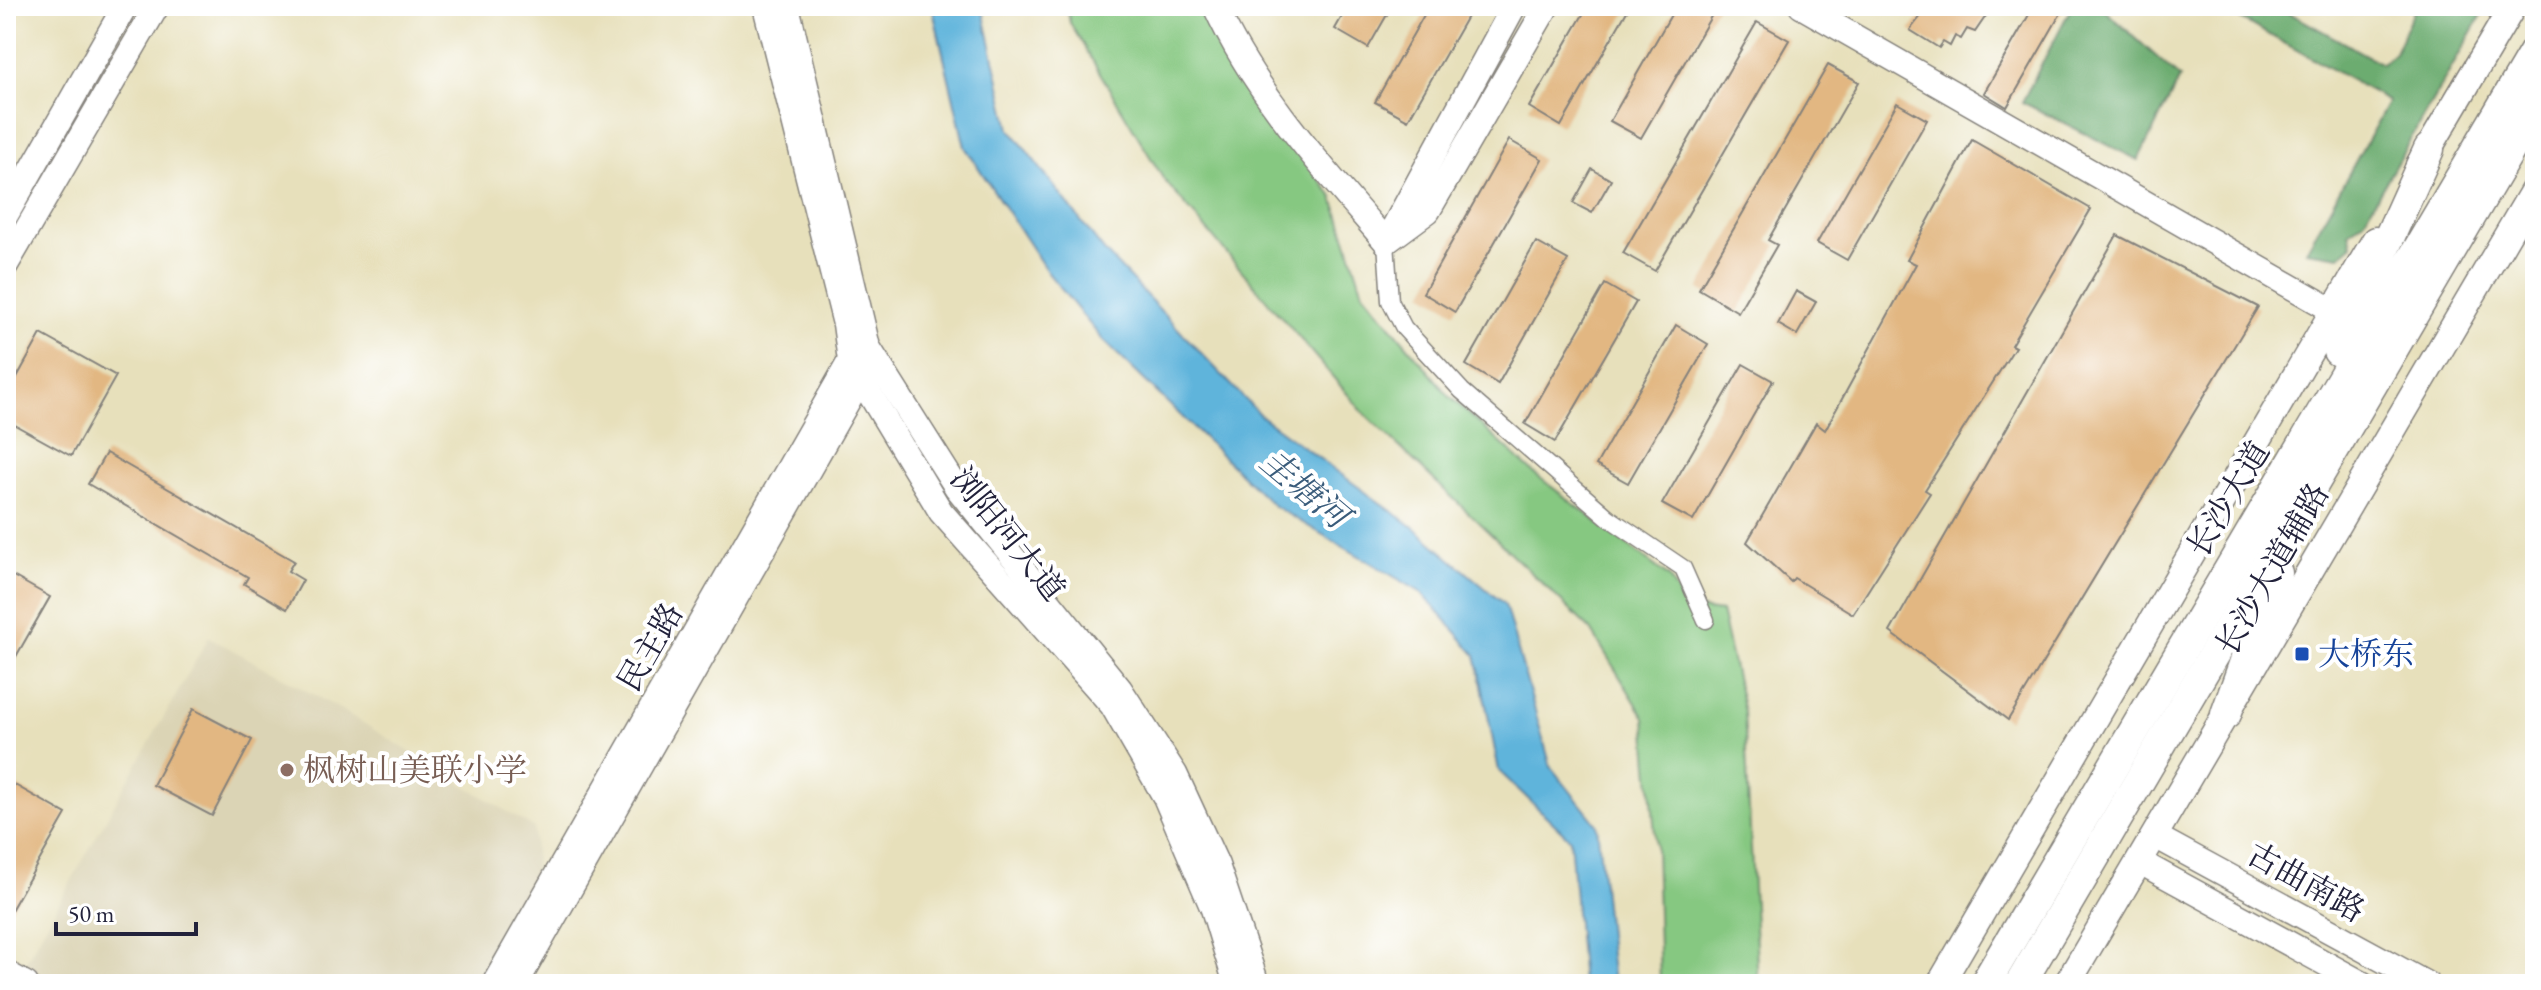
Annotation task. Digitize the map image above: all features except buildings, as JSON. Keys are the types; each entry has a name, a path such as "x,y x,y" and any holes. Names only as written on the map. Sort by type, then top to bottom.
{"highway":[{"name":"长沙大道","path":"1985,984 2290,495 2500,139 2535,51"},
{"name":"长沙大道","path":"2500,139 2535,107"},
{"path":"2226,714 2290,495 2429,149"},
{"name":"长沙大道","path":"2020,984 2290,495"}],"main road":[{"path":"1940,984 2513,6"},
{"name":"长沙大道辅路","path":"2067,984 2535,188"}],"street":[{"path":"6,215 125,6"},
{"path":"6,265 157,6"},
{"name":"浏阳河大道","path":"765,6 845,324 941,512 1112,705 1165,797 1213,909 1236,984"},
{"name":"浏阳河大道","path":"787,6 865,365 957,488 1120,689 1175,774 1217,865 1257,984"},
{"path":"1215,6 1236,51 1322,167 1386,242"},
{"path":"1514,6 1386,242 1390,301 1404,328 1462,391 1609,518 1683,568 1706,620"},
{"path":"1386,242 1428,211 1547,6"},
{"path":"1801,6 2334,311"},
{"name":"民主路","path":"494,984 865,365"},
{"name":"民主路","path":"516,984 865,365"},
{"name":"古曲南路","path":"2155,836 2427,984"},
{"name":"古曲南路","path":"2140,862 2363,984"},
{"path":"6,973 26,984"}],"shaded area":[{"name":"枫树山美联小学","path":"209,637 345,712 534,828 536,871 477,984 51,984 22,968"}],"green space":[{"path":"1067,6 1200,6 1222,52 1333,197 1363,292 1449,396 1535,474 1669,577 1685,607 1721,612 1744,712 1758,984 1660,984 1656,846 1645,718 1591,630 1362,411 1164,180 1070,23"},
{"path":"2072,6 2100,6 2180,78 2138,160 2022,102"},
{"path":"2217,6 2277,6 2382,64 2395,53 2414,11 2411,6 2487,6 2364,220 2349,232 2352,245 2340,256 2306,251 2389,101"}],"water":[{"name":"圭塘河","path":"932,6 982,6 1010,129 1105,252 1261,416 1412,526 1505,605 1551,767 1597,825 1613,984 1582,984 1570,839 1499,771 1476,655 1422,593 1274,506 1102,339 1048,273 965,147"}],"place":[{"name":"大桥东","path":"2302,654"},
{"name":"枫树山美联小学","path":"287,770"}]}
